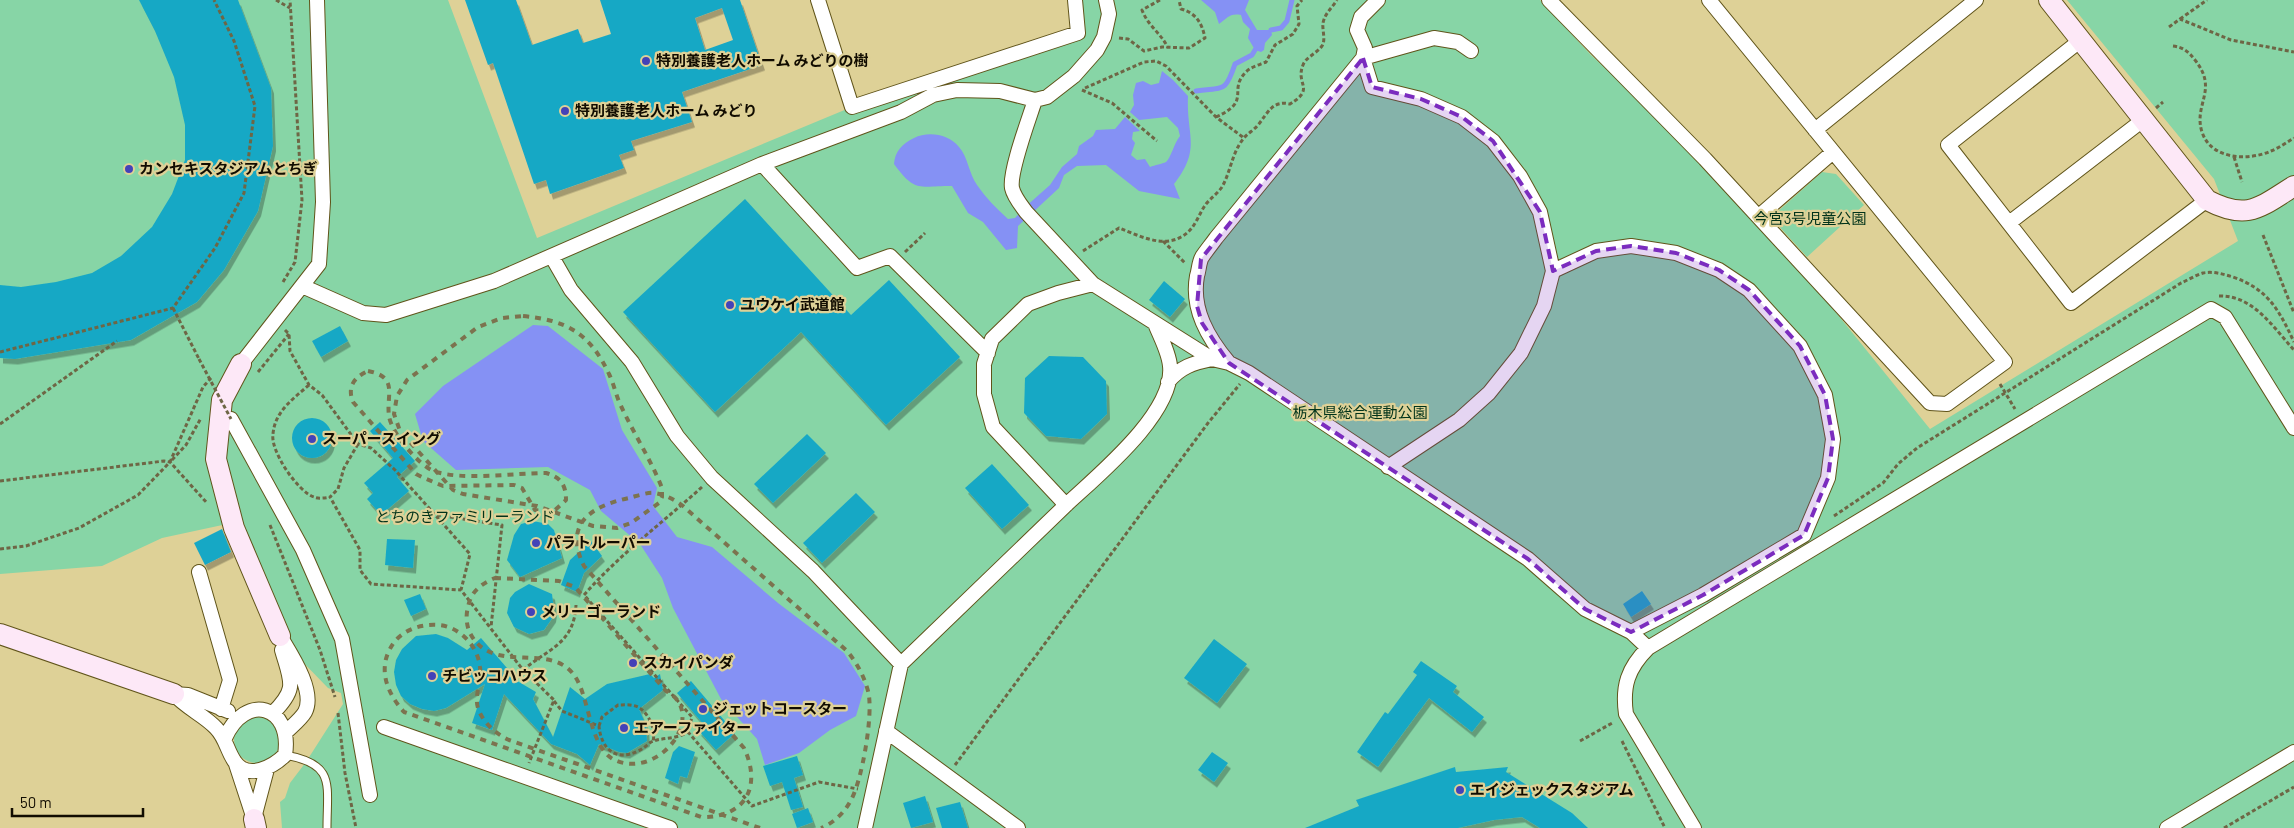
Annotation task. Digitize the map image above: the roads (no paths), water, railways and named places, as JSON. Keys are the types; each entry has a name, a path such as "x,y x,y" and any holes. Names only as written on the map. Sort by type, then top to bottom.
{"street":[{"path":"255,823 267,769 285,754 286,732 305,711 308,699 301,672 280,636 234,528 216,459 222,400 247,372 302,286 319,264 323,202 317,0"},
{"path":"818,0 852,107 1078,33 1076,0"},
{"path":"302,286 364,313 386,315 494,281 762,164 901,112 933,95 957,90 1000,91 1034,100 1047,97 1068,82 1097,50 1104,37 1109,14 1106,0"},
{"path":"1378,0 1361,17 1357,30 1365,48 1364,58 1372,87 1420,98 1462,117 1493,141 1520,176 1540,212 1553,271 1544,306 1521,353 1489,393 1459,420 1388,467"},
{"path":"1548,0 1759,216 1930,403 1947,404 2005,362 1709,0"},
{"path":"1815,130 1976,0"},
{"path":"2049,0 2081,40 2149,114 2206,200 2221,207 2243,212 2260,207 2294,186"},
{"path":"1229,363 1219,351 1202,323 1197,306 1198,275 1201,258 1211,245 1364,58 1434,38 1458,42 1470,51"},
{"path":"2081,40 1948,145 2071,304 2206,200"},
{"path":"1034,100 1012,188 1018,202 1026,212 1093,284 1156,326 1212,359 1229,363 1250,373 1528,559 1585,609 1631,632 1648,648"},
{"path":"2009,222 2149,114"},
{"path":"1759,216 1833,152"},
{"path":"762,164 857,268 890,256 988,353"},
{"path":"1553,271 1596,251 1632,246 1676,253 1719,270 1749,290 1800,346 1825,395 1833,439 1828,478 1804,535 1703,595 1631,632"},
{"path":"552,256 571,290 632,362 677,436 712,478 813,571 900,664"},
{"path":"1066,505 993,427 984,394 984,364 992,339 1028,304 1058,293 1093,284"},
{"path":"1694,828 1626,716 1623,695 1629,676 1634,662 1648,648 2211,309 2225,317 2294,428"},
{"path":"1156,326 1170,366 1168,382"},
{"path":"865,828 900,664 1141,434 1168,382 1176,372 1189,365 1212,359"},
{"path":"231,419 302,550 342,639 370,795"},
{"path":"199,572 230,680 221,709"},
{"path":"0,634 174,694 188,695 241,715"},
{"path":"272,714 291,691 292,682 280,636"},
{"path":"174,694 181,702 211,723 225,738 228,751 236,764 255,823"},
{"path":"225,738 229,728 241,715 255,709 272,714 286,732"},
{"path":"384,727 670,828"},
{"path":"886,731 1018,828"},
{"path":"2167,828 2294,752"},
{"path":"236,764 248,769 267,769"}],"lane":[{"path":"285,754 300,757 318,765 326,778 327,828"}],"water":[{"path":"1201,0 1249,0 1245,10 1257,30 1271,30 1272,35 1265,43 1264,50 1261,52 1255,50 1248,38 1250,29 1243,22 1241,15 1231,15 1219,24 1215,12"},
{"path":"1162,71 1188,96 1190,151 1183,172 1174,184 1180,199 1139,191 1106,165 1077,166 1064,175 1059,188 1018,226 1017,248 1006,250 983,222 968,213 952,186 925,187 913,184 907,180 894,164 898,152 910,140 932,134 950,139 962,151 974,181 980,190 1008,219 1015,218 1050,185 1062,167 1077,154 1079,146 1093,136 1096,130 1115,129 1125,117 1140,131 1133,132 1132,139 1135,143 1131,155 1137,160 1145,159 1150,167 1166,162 1180,136 1178,128 1167,117 1139,120 1130,112 1134,105 1133,95 1136,83 1143,81 1151,85 1159,83"},
{"path":"533,325 548,326 603,369 622,430 657,488 653,506 677,537 712,547 778,603 844,653 865,686 856,716 830,730 799,753 765,765 757,739 721,699 673,608 662,578 640,544 601,511 590,490 548,467 456,470 423,441 415,414 443,386"}],"waterway":[{"path":"1271,30 1281,28 1287,21 1292,0"},
{"path":"1196,91 1218,89 1225,85 1235,64 1252,55 1255,50"}],"railway":[{"path":"523,316 552,321 575,331 594,348 602,360 621,406 662,488 662,497 659,503 631,523 617,528 593,526 537,506 463,494 453,490 400,431 394,414 397,396 407,380 478,327 502,318 523,316"},
{"path":"368,371 378,374 387,382 391,423 407,448 428,468 458,476 546,473 561,482 565,490 566,500 553,512 535,510 522,488 514,485 443,486 416,474 353,402 351,387 359,376 368,371"},
{"path":"760,828 509,740 499,735 487,723 478,708 480,667 476,652 466,638 453,629 438,625 416,628 400,636 390,649 386,658 385,677 392,695 404,712 701,817 717,816 729,812 739,806 746,797 750,787 751,775 744,748 584,566 578,551 577,539 579,528 584,519 593,512 615,501 645,494 655,493 667,496 683,506 847,651 862,675 868,691 869,714 866,746 859,778 846,809 839,817 821,828"},
{"path":"495,578 559,581 575,587 666,691 678,701 682,714 681,727 674,741 663,752 650,760 634,764 617,761 608,755 601,746 595,735 579,684 574,675 563,665 550,660 492,653 480,646 468,629 468,608 470,600 477,589 495,578"}],"place":[{"name":"特別養護老人ホーム みどりの樹","path":"646,61"},
{"name":"特別養護老人ホーム みどり","path":"565,111"},
{"name":"カンセキスタジアムとちぎ","path":"129,169"},
{"name":"ユウケイ武道館","path":"730,305"},
{"name":"スーパースイング","path":"312,439"},
{"name":"パラトルーパー","path":"536,543"},
{"name":"メリーゴーランド","path":"531,612"},
{"name":"スカイパンダ","path":"633,663"},
{"name":"チビッコハウス","path":"432,676"},
{"name":"ジェットコースター","path":"703,709"},
{"name":"エアーファイター","path":"624,728"},
{"name":"エイジェックスタジアム","path":"1460,790"}],"park label":[{"name":"今宮3号児童公園","path":"1810,219"},
{"name":"栃木県総合運動公園","path":"1360,413"},
{"name":"とちのきファミリーランド","path":"465,517"}]}
